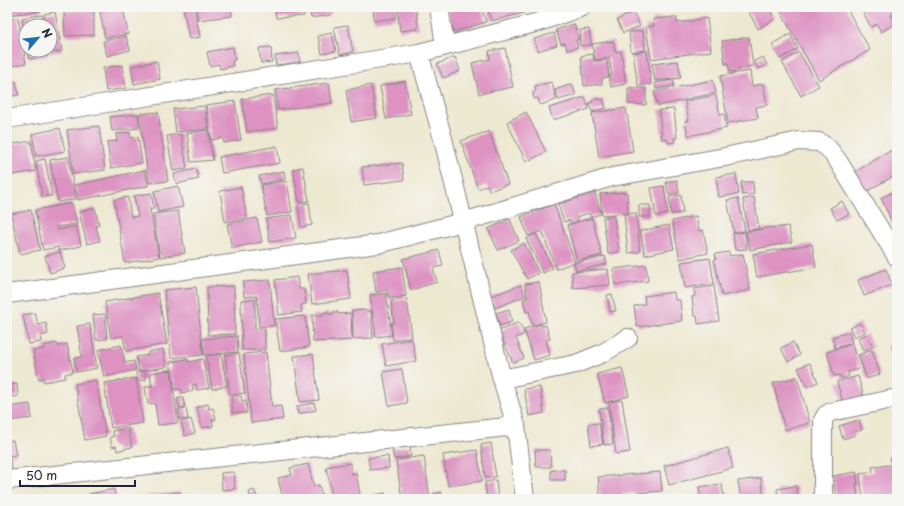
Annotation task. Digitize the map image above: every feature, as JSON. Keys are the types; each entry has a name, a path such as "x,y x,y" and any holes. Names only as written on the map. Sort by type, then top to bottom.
{"street":[{"path":"439,7 445,45"},
{"path":"7,119 419,53 538,22 582,7"},
{"path":"419,53 443,139 502,379 516,426 526,499"},
{"path":"7,294 378,244 463,222 612,177 725,157 799,141 819,142 828,148 838,161 897,257"},
{"path":"502,379 576,364 603,353 628,338"},
{"path":"823,499 824,463 822,426 826,415 831,412 897,398"},
{"path":"7,480 516,426"}],"building":[{"path":"7,7 41,7 41,11 7,15"},
{"path":"99,7 123,7 128,34 105,38"},
{"path":"183,7 194,7 200,37 189,39"},
{"path":"196,7 231,7 232,16 198,20"},
{"path":"275,7 303,7 304,16 276,18"},
{"path":"309,7 330,7 331,15 311,18"},
{"path":"373,7 394,7 396,18 374,21"},
{"path":"397,7 416,7 418,29 400,31"},
{"path":"458,7 481,7 486,22 454,32 447,10"},
{"path":"500,7 522,7 524,13 491,21 488,10"},
{"path":"746,7 768,7 775,19 758,29"},
{"path":"783,7 846,7 870,50 819,80 779,9"},
{"path":"860,7 891,7 894,14 891,15 895,24 881,32 877,24 871,27"},
{"path":"64,11 94,11 94,35 65,36"},
{"path":"55,12 56,18 45,18 44,14"},
{"path":"633,12 640,26 623,33 617,20"},
{"path":"42,15 43,18 22,18"},
{"path":"676,17 677,23 707,18 711,51 651,59 646,27 654,26 653,19"},
{"path":"18,18 18,58 25,58 26,63 7,67 7,19"},
{"path":"574,24 579,39 576,40 578,47 567,50 565,43 561,44 556,30"},
{"path":"348,25 353,52 340,55 334,27"},
{"path":"58,29 62,51 58,52"},
{"path":"589,29 591,45 580,46 580,30"},
{"path":"643,31 645,50 631,52 629,32"},
{"path":"332,33 336,51 322,54 318,36"},
{"path":"554,33 557,45 538,51 534,39"},
{"path":"790,34 798,49 780,59 772,44"},
{"path":"126,36 130,50 107,56 103,41"},
{"path":"749,37 753,66 739,68 739,71 730,72 728,63 725,64 722,41"},
{"path":"613,41 615,52 621,51 626,84 611,87 609,75 612,75 609,58 595,60 592,44"},
{"path":"233,47 235,60 232,61 233,66 220,69 219,64 210,66 207,52"},
{"path":"271,47 272,62 261,63 259,48"},
{"path":"505,48 513,87 479,94 472,63 490,59 489,51"},
{"path":"647,51 651,84 638,86 633,53"},
{"path":"799,52 819,86 801,96 782,62"},
{"path":"299,53 300,62 276,65 275,56"},
{"path":"593,54 594,61 607,60 609,77 602,78 602,84 584,86 581,56"},
{"path":"455,57 460,71 443,78 437,64"},
{"path":"763,57 767,65 758,69 754,61"},
{"path":"157,61 160,79 134,84 131,66"},
{"path":"678,61 681,78 655,81 652,64"},
{"path":"122,65 126,88 106,91 103,68"},
{"path":"750,71 752,86 763,84 767,105 756,107 758,118 728,123 720,76"},
{"path":"673,80 674,86 656,89 655,83"},
{"path":"713,80 716,93 658,106 654,92"},
{"path":"16,81 19,95 7,97 7,83"},
{"path":"405,81 411,114 386,119 380,86"},
{"path":"552,82 556,100 540,105 538,98 534,99 533,93 536,91 535,86"},
{"path":"329,83 332,103 278,110 275,90"},
{"path":"572,84 576,95 558,100 555,90"},
{"path":"371,85 377,118 351,122 346,90"},
{"path":"628,88 646,88 646,105 628,104"},
{"path":"273,95 278,128 247,132 242,99"},
{"path":"716,95 720,115 724,114 727,128 688,136 685,121 689,121 685,101"},
{"path":"585,97 589,109 553,120 549,108"},
{"path":"598,98 599,100 603,99 606,108 592,112 589,103"},
{"path":"235,101 241,140 224,143 223,138 211,140 206,105"},
{"path":"205,106 208,129 176,132 173,109"},
{"path":"626,108 633,151 599,157 592,113"},
{"path":"674,109 677,138 674,138 675,142 668,143 667,139 662,139 659,110"},
{"path":"158,112 168,181 149,183 139,114"},
{"path":"526,112 546,152 526,162 507,122"},
{"path":"138,114 139,128 112,131 110,117"},
{"path":"99,126 105,170 73,174 67,130"},
{"path":"60,128 65,151 36,156 32,134"},
{"path":"208,130 213,160 191,162 187,133"},
{"path":"489,131 508,184 490,191 487,185 478,189 461,141"},
{"path":"130,132 131,138 138,137 142,163 111,168 107,142 117,141 116,134"},
{"path":"181,134 187,169 173,171 167,136"},
{"path":"31,141 36,171 7,176 7,145"},
{"path":"277,146 280,163 222,173 219,157"},
{"path":"897,147 897,174 864,193 853,173"},
{"path":"68,157 76,199 58,202 50,160"},
{"path":"45,159 52,196 42,197 36,161"},
{"path":"402,163 404,180 364,185 362,167"},
{"path":"303,167 309,201 299,202 293,169"},
{"path":"196,169 199,179 176,184 174,174"},
{"path":"145,170 148,186 78,200 75,185"},
{"path":"284,171 285,179 261,184 259,176"},
{"path":"736,174 739,194 719,197 716,177"},
{"path":"677,180 679,193 669,195 666,182"},
{"path":"287,181 292,212 267,216 261,185"},
{"path":"741,182 753,182 754,194 742,195"},
{"path":"178,186 183,207 158,212 154,191"},
{"path":"664,186 668,214 656,216 651,188"},
{"path":"241,187 247,218 225,222 220,191"},
{"path":"897,190 897,233 881,198"},
{"path":"627,192 628,213 602,215 600,194"},
{"path":"151,193 154,209 150,209 159,257 125,263 114,200 128,197 131,217 138,216 134,196"},
{"path":"595,193 601,214 590,217 589,213 577,217 578,221 571,224 570,220 564,222 558,204"},
{"path":"681,195 683,213 671,214 669,197"},
{"path":"754,197 759,229 748,230 743,199"},
{"path":"738,198 745,231 734,233 727,200"},
{"path":"842,201 849,214 837,220 830,208"},
{"path":"72,203 77,224 56,227 57,230 77,226 81,246 59,251 58,247 43,250 35,210"},
{"path":"309,203 312,225 301,227 298,204"},
{"path":"554,204 575,262 556,269 542,231 528,236 521,217"},
{"path":"639,205 650,205 650,217 639,217"},
{"path":"95,208 99,225 96,226 100,241 87,244 79,212"},
{"path":"31,210 40,250 20,254 11,214"},
{"path":"178,211 185,253 160,257 153,214"},
{"path":"636,213 640,252 628,253 624,214"},
{"path":"292,215 296,238 270,242 266,219"},
{"path":"614,216 619,252 608,254 603,217"},
{"path":"696,216 699,231 703,230 708,253 680,259 672,221"},
{"path":"257,218 262,242 232,248 227,224"},
{"path":"592,218 602,255 577,261 567,225"},
{"path":"510,219 519,241 498,250 488,229"},
{"path":"669,225 674,249 645,255 640,231"},
{"path":"788,226 792,242 750,250 746,232"},
{"path":"745,232 747,249 735,250 733,233"},
{"path":"536,234 553,268 543,273 526,239"},
{"path":"524,243 539,273 527,279 511,250"},
{"path":"812,244 816,267 757,277 753,254"},
{"path":"439,250 443,266 433,268 437,282 411,290 403,259"},
{"path":"60,252 65,268 50,273 45,256"},
{"path":"729,252 730,256 743,254 750,290 722,296 714,260 716,259 715,254"},
{"path":"605,256 607,264 576,271 574,263"},
{"path":"710,258 714,284 685,288 681,262"},
{"path":"646,265 648,281 615,285 613,269"},
{"path":"402,267 406,296 389,299 387,290 376,292 373,271"},
{"path":"608,269 610,285 573,288 572,272"},
{"path":"886,269 892,285 864,296 858,280"},
{"path":"347,270 351,299 312,304 308,274"},
{"path":"297,277 299,289 304,289 306,304 301,305 302,312 279,315 275,280"},
{"path":"270,280 274,326 259,327 257,296 244,297 243,282"},
{"path":"539,282 546,322 532,325 529,311 526,312 523,299 527,298 525,284"},
{"path":"521,285 525,296 495,308 491,296"},
{"path":"234,286 235,334 208,335 207,287"},
{"path":"714,286 719,321 698,324 697,316 694,316 692,297 695,296 694,289"},
{"path":"196,287 203,355 171,358 164,290"},
{"path":"674,292 675,300 680,300 682,321 637,327 634,306 645,304 644,296"},
{"path":"158,293 167,344 126,351 123,336 111,338 105,302"},
{"path":"386,293 392,335 376,337 370,295"},
{"path":"612,294 616,311 610,312 607,295"},
{"path":"255,299 255,329 265,329 265,350 242,350 241,300"},
{"path":"407,299 412,337 393,340 391,323 394,323 391,301"},
{"path":"509,309 512,322 500,326 496,313"},
{"path":"352,311 371,311 373,338 353,339"},
{"path":"328,312 328,314 333,314 333,312 338,312 338,314 351,313 352,340 313,342 312,315 323,315 323,313"},
{"path":"35,313 38,325 46,323 48,334 40,336 41,342 29,344 23,315"},
{"path":"105,314 107,339 96,340 93,315"},
{"path":"305,316 309,347 280,351 275,319"},
{"path":"519,322 524,334 516,338 524,358 513,363 499,331"},
{"path":"860,323 865,332 854,337 850,328"},
{"path":"90,324 97,368 76,372 74,358 82,357 77,326"},
{"path":"541,324 541,326 546,325 550,339 546,340 550,355 534,360 524,329"},
{"path":"849,332 852,343 835,348 832,337"},
{"path":"867,334 873,347 863,351 858,338"},
{"path":"237,336 238,352 204,355 202,339"},
{"path":"412,339 416,361 386,366 382,344"},
{"path":"793,342 800,355 788,362 781,348"},
{"path":"57,343 58,346 67,344 73,372 65,374 65,378 44,382 43,378 39,379 33,351 44,349 44,346"},
{"path":"897,343 897,359 891,346"},
{"path":"852,344 859,369 848,372 849,376 841,379 840,375 834,376 827,352"},
{"path":"121,345 125,363 134,361 136,370 104,377 98,350"},
{"path":"163,349 166,367 139,371 136,357 148,355 148,352"},
{"path":"872,350 880,374 867,379 858,355"},
{"path":"266,352 272,407 281,406 283,419 251,423 244,354"},
{"path":"239,353 245,393 230,395 225,355"},
{"path":"221,354 227,386 212,389 206,356"},
{"path":"313,354 319,400 300,402 294,356"},
{"path":"187,359 188,362 203,359 209,388 197,390 196,384 192,385 193,391 182,393 181,389 175,390 170,362"},
{"path":"810,363 818,382 807,387 798,368"},
{"path":"622,368 629,396 605,403 597,374"},
{"path":"402,369 407,403 389,406 383,372"},
{"path":"171,370 178,423 158,425 155,403 148,404 145,387 152,386 150,373"},
{"path":"145,371 146,380 137,381 136,372"},
{"path":"858,376 865,401 844,407 837,382"},
{"path":"797,377 810,423 785,430 773,383"},
{"path":"136,378 143,423 111,428 104,383"},
{"path":"96,380 106,436 85,440 75,384"},
{"path":"17,384 18,396 7,398 7,385"},
{"path":"540,387 544,413 529,416 524,389"},
{"path":"232,396 241,396 242,401 246,400 247,413 232,413"},
{"path":"183,397 185,407 179,408 177,399"},
{"path":"622,400 630,452 616,454 609,402"},
{"path":"314,403 316,410 298,414 297,406"},
{"path":"30,404 32,418 8,421 7,407"},
{"path":"208,404 209,409 213,408 216,419 212,420 213,426 202,428 197,407"},
{"path":"186,408 188,419 180,420 178,410"},
{"path":"608,408 613,444 604,445 599,409"},
{"path":"191,419 195,433 185,436 181,422"},
{"path":"859,420 862,430 854,432 855,435 843,439 839,426"},
{"path":"599,423 603,444 591,446 588,424"},
{"path":"128,428 132,447 117,451 116,446 112,447 110,437 114,436 112,431"},
{"path":"13,440 16,455 9,456 12,470 7,471 7,442"},
{"path":"491,443 496,477 485,478 481,445"},
{"path":"410,446 411,456 394,459 392,449"},
{"path":"728,448 733,468 669,485 664,466"},
{"path":"477,450 482,481 448,486 443,455"},
{"path":"535,450 550,450 551,467 536,467"},
{"path":"388,456 389,468 370,470 368,458"},
{"path":"424,456 430,499 402,499 396,460"},
{"path":"896,457 897,497 863,499 860,474 873,472 872,467 891,465 890,458"},
{"path":"350,463 352,474 356,473 360,494 356,495 357,499 333,499 326,467"},
{"path":"308,464 314,487 319,485 323,499 283,499 278,478 292,475 290,468"},
{"path":"551,470 565,470 565,480 551,480"},
{"path":"234,472 235,489 222,490 221,473"},
{"path":"660,472 662,491 600,496 598,477"},
{"path":"856,472 858,499 836,499 833,476"},
{"path":"761,478 764,499 741,499 738,481"},
{"path":"496,480 498,499 487,499 485,482"},
{"path":"722,484 724,499 701,499 699,487"},
{"path":"796,486 798,499 778,499 777,489"},
{"path":"114,489 116,499 90,499 89,494"},
{"path":"254,490 258,499 251,499 249,492"},
{"path":"180,492 181,499 144,499 144,496"},
{"path":"441,492 442,499 434,499 433,494"},
{"path":"385,493 386,499 363,499 363,497"}]}
